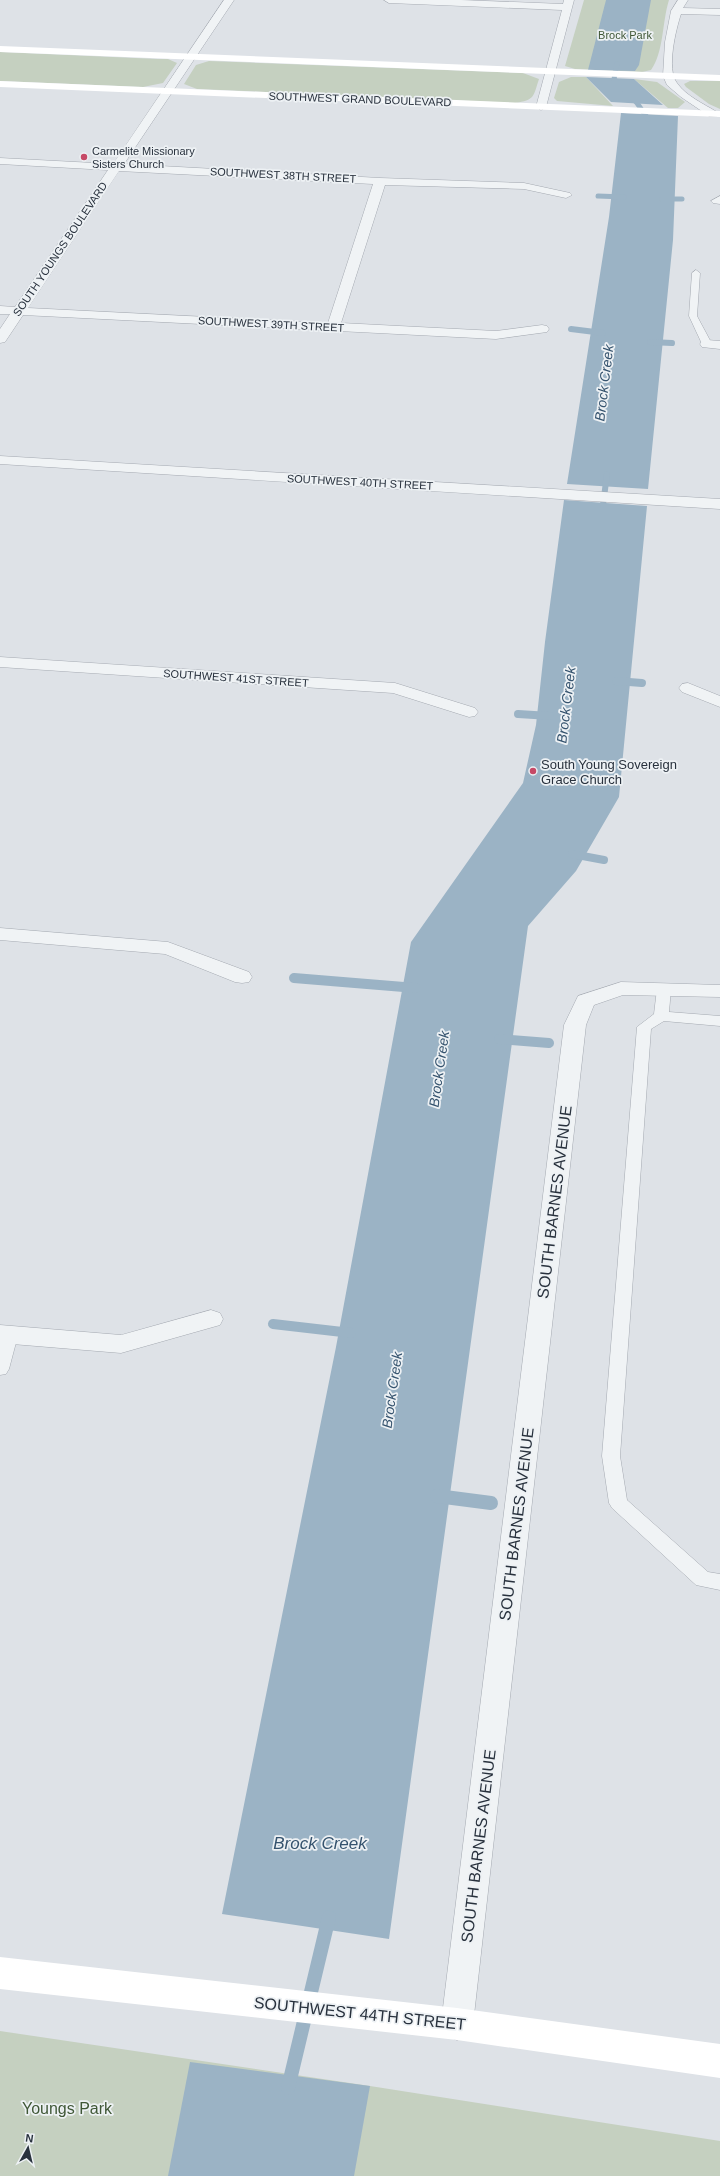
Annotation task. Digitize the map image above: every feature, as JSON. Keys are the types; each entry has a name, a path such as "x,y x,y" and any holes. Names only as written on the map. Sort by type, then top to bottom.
{"street":[{"name":"SOUTH YOUNGS BOULEVARD","path":"0,339 229,0"},
{"path":"389,0 568,3 542,106"},
{"path":"683,0 676,11 671,26 667,76 672,84 716,114"},
{"path":"676,11 720,12"},
{"path":"0,49 720,78"},
{"name":"SOUTHWEST GRAND BOULEVARD","path":"0,84 716,114"},
{"name":"SOUTHWEST 38TH STREET","path":"0,161 380,181 524,186 566,195"},
{"path":"333,327 380,181"},
{"name":"SOUTHWEST 39TH STREET","path":"0,310 496,335 542,329"},
{"name":"SOUTHWEST 40TH STREET","path":"0,460 720,504"},
{"name":"SOUTHWEST 41ST STREET","path":"0,662 395,688 469,712"},
{"path":"688,688 720,702"},
{"path":"0,934 168,948 242,977"},
{"name":"SOUTH BARNES AVENUE","path":"457,2024 574,1025 585,1001 621,988 720,992"},
{"path":"5,1334 121,1344 211,1319"},
{"name":"SOUTHWEST 44TH STREET","path":"0,1973 457,2024 720,2061"}],"lane":[{"path":"696,273 693,316 713,344"},
{"path":"661,1016 664,989"},
{"path":"720,1020 661,1016 644,1027 611,1456 618,1503 703,1579 720,1582"},
{"path":"0,1369 5,1334"}],"green space":[{"name":"Brock Park","path":"584,0 669,0 661,46 651,70 642,72 575,69 565,66"},
{"path":"0,52 168,59 177,63 163,83 143,87 0,81"},
{"path":"209,61 523,73 539,79 536,90 530,99 515,103 197,89 184,84 196,65"},
{"path":"571,77 586,77 613,106 557,101 554,98 559,82"},
{"path":"634,79 657,82 685,102 678,108 668,108"},
{"path":"690,81 720,81 720,109 709,104 686,87 684,84"},
{"name":"Youngs Park","path":"0,2031 370,2086 720,2141 720,2176 0,2176"}],"water":[{"path":"606,0 651,0 639,65 635,71 588,70"},
{"path":"586,77 634,79 663,105 611,102"},
{"name":"Brock Creek","path":"621,113 678,116 673,240 648,489 567,484 609,217"},
{"name":"Brock Creek","path":"564,500 647,506 619,797 576,871 528,926 389,1939 222,1914 336,1347 411,942 523,783 536,725 545,642"},
{"path":"190,2062 370,2086 354,2176 168,2176"}],"waterway":[{"name":"Brock Creek","path":"617,64 614,79 637,103 648,119"},
{"path":"598,196 624,197"},
{"path":"662,199 682,199"},
{"path":"571,329 603,333"},
{"path":"650,342 672,343"},
{"name":"Brock Creek","path":"603,505 607,474"},
{"path":"616,681 642,683"},
{"path":"518,714 550,716"},
{"path":"572,854 604,860"},
{"path":"294,978 416,988"},
{"path":"499,1039 549,1043"},
{"path":"273,1324 351,1333"},
{"path":"437,1496 491,1503"},
{"name":"Brock Creek","path":"288,2088 329,1917"}],"place":[{"name":"Carmelite Missionary Sisters Church","path":"84,157"},
{"name":"South Young Sovereign Grace Church","path":"533,771"}]}
